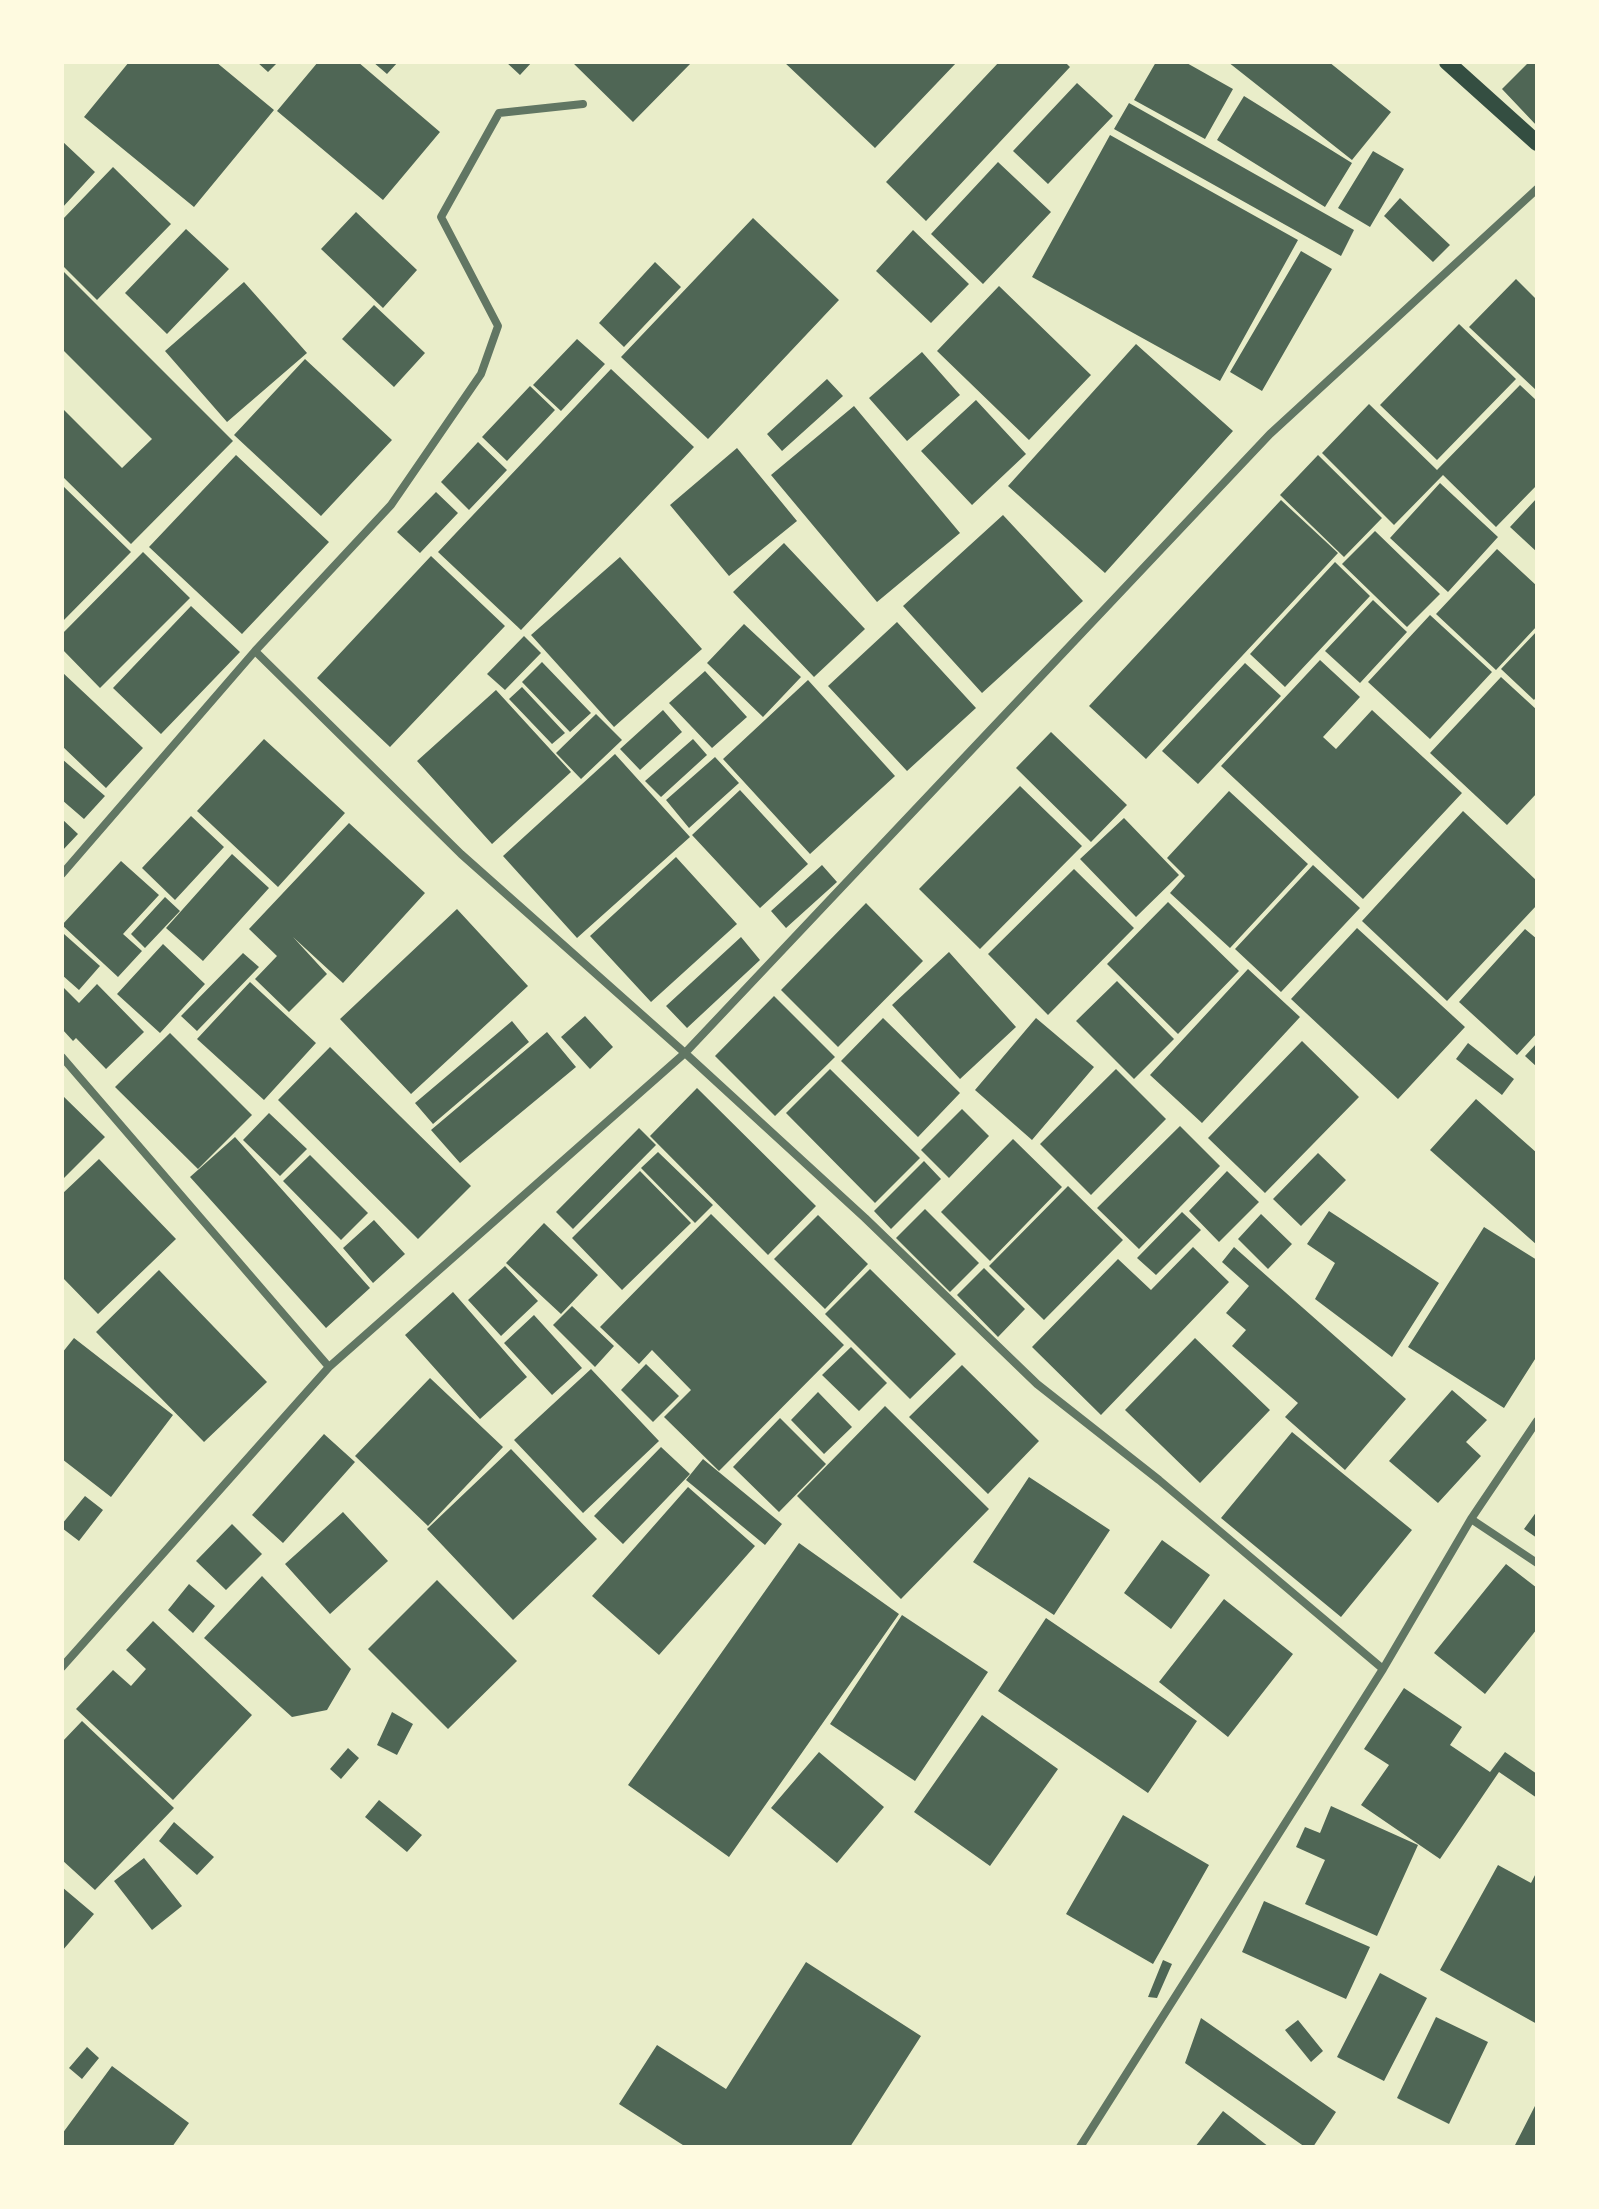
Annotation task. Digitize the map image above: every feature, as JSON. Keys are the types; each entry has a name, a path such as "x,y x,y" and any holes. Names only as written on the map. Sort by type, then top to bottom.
{"main road":[{"path":"1447,62 1537,143"}],"street":[{"path":"62,874 255,651 391,505 481,374 498,326 441,217 499,113 583,104"},
{"path":"62,1667 329,1367 685,1053 1270,434 1537,189"},
{"path":"255,651 461,854 865,1218 1037,1384 1159,1480 1383,1669"},
{"path":"62,1057 329,1367"},
{"path":"1080,2147 1383,1669 1471,1519 1537,1421"},
{"path":"1471,1519 1537,1563"}],"building":[{"path":"129,62 216,62 274,110 194,207 84,117"},
{"path":"257,62 278,62 268,72"},
{"path":"318,62 358,62 440,132 383,200 277,111"},
{"path":"373,62 398,62 387,74"},
{"path":"506,62 532,62 520,75"},
{"path":"572,62 692,62 633,122"},
{"path":"784,62 957,62 875,148"},
{"path":"999,62 1065,62 1070,67 926,221 886,182"},
{"path":"1156,62 1185,62 1233,89 1205,139 1134,100"},
{"path":"1228,62 1329,62 1391,112 1352,160"},
{"path":"1529,62 1537,62 1537,126 1502,89"},
{"path":"1077,83 1113,116 1048,184 1013,151"},
{"path":"1244,96 1352,163 1325,207 1217,140"},
{"path":"1129,103 1354,230 1341,256 1114,129"},
{"path":"1110,135 1298,240 1220,381 1032,277"},
{"path":"62,141 95,172 62,208"},
{"path":"1373,151 1404,169 1370,227 1338,208"},
{"path":"998,162 1051,212 983,284 931,234"},
{"path":"113,167 171,224 97,300 62,265 62,220"},
{"path":"1400,198 1450,245 1433,262 1384,216"},
{"path":"356,212 417,270 383,308 321,249"},
{"path":"753,218 839,300 708,439 621,357"},
{"path":"186,229 229,269 167,334 125,293"},
{"path":"913,230 969,284 931,323 876,271"},
{"path":"1301,251 1332,269 1262,391 1230,372"},
{"path":"655,262 681,287 624,347 599,323"},
{"path":"62,270 233,441 131,544 62,476 62,408 122,468 152,439 62,349"},
{"path":"1516,279 1537,300 1537,391 1469,327"},
{"path":"244,282 307,353 227,422 165,351"},
{"path":"999,286 1091,375 1029,440 937,351"},
{"path":"374,305 425,353 394,387 342,339"},
{"path":"1459,324 1516,379 1437,460 1380,405"},
{"path":"577,339 605,364 561,411 533,385"},
{"path":"1136,344 1233,431 1105,573 1008,486"},
{"path":"922,352 960,395 907,441 869,398"},
{"path":"305,359 392,440 321,516 234,435"},
{"path":"611,369 694,447 521,630 438,552"},
{"path":"827,379 843,396 782,451 767,434"},
{"path":"1520,385 1537,401 1537,485 1496,527 1443,475 1394,525 1322,453 1369,404 1437,470"},
{"path":"530,386 555,410 507,461 482,437"},
{"path":"976,400 1026,454 972,505 921,451"},
{"path":"854,406 960,533 877,602 771,475"},
{"path":"478,442 507,470 469,510 441,482"},
{"path":"737,448 797,521 729,576 670,505"},
{"path":"236,455 329,542 242,634 149,547"},
{"path":"1318,455 1382,518 1344,557 1280,495"},
{"path":"1440,483 1498,537 1448,592 1390,538"},
{"path":"62,485 131,552 62,622"},
{"path":"436,492 458,513 420,553 397,532"},
{"path":"1537,498 1537,552 1510,527"},
{"path":"1281,500 1338,553 1146,759 1089,706"},
{"path":"1003,515 1083,601 982,693 903,606"},
{"path":"1375,531 1440,594 1407,627 1342,564"},
{"path":"784,543 865,629 814,677 733,592"},
{"path":"1497,549 1537,586 1537,626 1496,670 1436,614"},
{"path":"143,552 190,598 100,688 62,649 62,634"},
{"path":"431,556 505,626 390,747 317,678"},
{"path":"620,557 702,649 614,727 531,635"},
{"path":"1335,562 1370,596 1285,687 1250,654"},
{"path":"1373,600 1407,632 1360,683 1325,651"},
{"path":"191,606 240,652 161,734 113,688"},
{"path":"1430,615 1492,672 1430,739 1368,682"},
{"path":"897,622 976,708 907,771 828,686"},
{"path":"744,624 801,677 763,717 707,663"},
{"path":"1537,631 1537,696 1534,700 1501,669"},
{"path":"524,636 541,653 505,690 487,674"},
{"path":"1320,660 1360,697 1323,737 1336,749 1372,710 1462,793 1363,899 1221,766"},
{"path":"542,662 591,713 570,732 522,682"},
{"path":"1245,663 1281,696 1198,784 1162,751"},
{"path":"705,671 747,717 712,748 669,703"},
{"path":"62,672 143,748 106,788 62,746"},
{"path":"1501,677 1537,710 1537,793 1507,825 1430,753"},
{"path":"808,680 895,776 810,854 723,759"},
{"path":"522,687 565,733 552,744 509,699"},
{"path":"496,690 571,772 492,844 417,761"},
{"path":"663,710 682,732 640,770 620,749"},
{"path":"596,714 622,740 581,779 556,753"},
{"path":"1051,732 1127,805 1091,842 1016,768"},
{"path":"264,739 345,813 278,887 197,811"},
{"path":"693,739 707,755 661,797 645,781"},
{"path":"615,754 690,837 577,938 503,856"},
{"path":"715,757 739,783 689,828 666,800"},
{"path":"62,759 105,796 84,819 62,800"},
{"path":"1020,786 1082,846 980,949 919,889"},
{"path":"740,790 808,864 760,908 692,835"},
{"path":"1229,791 1308,864 1230,948 1170,893 1185,876 1167,858"},
{"path":"1463,811 1537,881 1537,905 1447,1001 1362,921"},
{"path":"191,816 224,847 175,900 142,868"},
{"path":"1124,818 1179,875 1136,917 1080,859"},
{"path":"62,819 78,834 62,851"},
{"path":"349,823 425,893 343,983 293,937 327,974 289,1012 255,979 277,956 249,929"},
{"path":"232,854 269,888 203,961 166,928"},
{"path":"676,857 737,924 651,1002 590,936"},
{"path":"121,861 159,895 123,934 142,951 118,977 62,925"},
{"path":"822,865 837,882 786,928 771,911"},
{"path":"1313,865 1360,908 1281,992 1235,949"},
{"path":"1074,869 1134,928 1048,1015 988,954"},
{"path":"165,897 180,911 145,948 131,934"},
{"path":"1168,902 1239,971 1178,1034 1107,964"},
{"path":"866,903 923,961 838,1047 781,990"},
{"path":"457,909 528,986 411,1094 340,1019"},
{"path":"1357,928 1465,1027 1398,1099 1291,999"},
{"path":"1525,929 1537,939 1537,1033 1517,1055 1459,1002"},
{"path":"64,934 100,966 79,990 62,975"},
{"path":"741,937 760,960 687,1028 666,1006"},
{"path":"163,944 205,984 160,1033 117,994"},
{"path":"949,952 1016,1027 960,1079 892,1005"},
{"path":"243,953 259,967 197,1031 181,1016"},
{"path":"1248,969 1300,1017 1202,1123 1150,1075"},
{"path":"1117,981 1174,1039 1134,1079 1076,1021"},
{"path":"250,982 316,1043 264,1100 197,1039"},
{"path":"97,984 144,1032 106,1069 76,1038 73,1041 62,1029 62,986 79,1003"},
{"path":"774,996 835,1057 775,1116 715,1056"},
{"path":"585,1016 613,1047 590,1069 561,1037"},
{"path":"883,1018 960,1093 918,1137 841,1061"},
{"path":"1036,1018 1094,1067 1032,1140 975,1090"},
{"path":"512,1021 529,1042 433,1124 415,1103"},
{"path":"547,1032 576,1067 460,1163 431,1130"},
{"path":"170,1033 252,1115 198,1169 115,1087"},
{"path":"1302,1041 1359,1097 1265,1193 1208,1138"},
{"path":"1468,1043 1514,1079 1502,1095 1456,1059"},
{"path":"1537,1043 1537,1067 1525,1056"},
{"path":"330,1047 471,1186 418,1239 278,1100"},
{"path":"830,1069 920,1158 875,1203 786,1113"},
{"path":"1116,1069 1166,1119 1091,1195 1040,1144"},
{"path":"697,1088 816,1206 768,1255 650,1136"},
{"path":"62,1095 105,1137 62,1180"},
{"path":"1476,1099 1537,1153 1537,1245 1430,1150"},
{"path":"962,1109 989,1136 949,1178 921,1150"},
{"path":"269,1113 307,1149 280,1176 243,1140"},
{"path":"1180,1126 1220,1166 1139,1249 1097,1208"},
{"path":"639,1128 656,1145 573,1229 556,1212"},
{"path":"235,1137 370,1288 326,1328 190,1177"},
{"path":"1013,1139 1062,1187 990,1261 941,1212"},
{"path":"658,1152 713,1205 695,1223 641,1168"},
{"path":"1318,1153 1346,1180 1301,1226 1273,1199"},
{"path":"310,1155 368,1213 341,1240 283,1181"},
{"path":"99,1159 176,1239 98,1314 62,1277 62,1194"},
{"path":"924,1161 941,1179 891,1229 874,1211"},
{"path":"640,1171 691,1223 622,1290 572,1238"},
{"path":"1227,1171 1259,1202 1219,1242 1189,1211"},
{"path":"1068,1186 1123,1240 1044,1320 989,1266"},
{"path":"925,1209 979,1263 950,1292 896,1238"},
{"path":"1329,1211 1439,1283 1392,1357 1315,1299 1335,1263 1307,1244"},
{"path":"1182,1212 1201,1230 1156,1275 1137,1258"},
{"path":"711,1214 844,1345 719,1471 664,1417 691,1390 652,1350 639,1364 600,1327"},
{"path":"1261,1214 1292,1244 1268,1269 1238,1239"},
{"path":"818,1215 868,1264 825,1309 774,1259"},
{"path":"374,1220 405,1254 373,1283 343,1248"},
{"path":"544,1223 598,1275 561,1314 506,1263"},
{"path":"1484,1227 1537,1260 1537,1356 1504,1408 1408,1347"},
{"path":"1193,1247 1229,1282 1101,1415 1032,1347 1118,1259 1151,1290"},
{"path":"1234,1247 1406,1399 1345,1470 1285,1417 1298,1403 1232,1346 1246,1330 1226,1313 1249,1286 1222,1262"},
{"path":"505,1266 538,1301 501,1336 468,1300"},
{"path":"984,1268 1025,1309 998,1337 957,1295"},
{"path":"870,1269 956,1354 910,1399 825,1314"},
{"path":"159,1270 267,1382 204,1442 96,1332"},
{"path":"453,1292 527,1377 480,1419 405,1335"},
{"path":"572,1306 614,1346 595,1367 553,1325"},
{"path":"534,1315 582,1368 552,1395 504,1343"},
{"path":"74,1338 173,1415 111,1497 62,1459 62,1353"},
{"path":"1195,1338 1270,1410 1200,1483 1125,1410"},
{"path":"851,1347 887,1383 859,1411 822,1375"},
{"path":"646,1364 679,1396 653,1422 621,1390"},
{"path":"962,1365 1039,1441 988,1494 909,1417"},
{"path":"591,1369 659,1441 583,1513 514,1440"},
{"path":"430,1378 503,1447 428,1526 355,1456"},
{"path":"1452,1390 1487,1420 1466,1442 1481,1456 1438,1503 1389,1461"},
{"path":"818,1392 852,1427 824,1454 791,1420"},
{"path":"885,1406 989,1509 901,1599 797,1496"},
{"path":"780,1418 826,1464 779,1512 733,1467"},
{"path":"1292,1432 1412,1530 1341,1617 1221,1518"},
{"path":"324,1434 355,1462 283,1543 252,1515"},
{"path":"661,1447 690,1474 623,1544 594,1516"},
{"path":"511,1449 597,1539 513,1620 427,1529"},
{"path":"703,1459 782,1524 765,1545 686,1480"},
{"path":"1029,1477 1110,1530 1054,1615 973,1562"},
{"path":"688,1487 755,1546 659,1655 592,1596"},
{"path":"85,1496 103,1510 79,1541 62,1528 62,1524"},
{"path":"1537,1511 1537,1538 1524,1529"},
{"path":"343,1512 388,1561 330,1614 285,1564"},
{"path":"232,1524 262,1554 226,1590 196,1561"},
{"path":"1162,1540 1210,1575 1171,1629 1124,1593"},
{"path":"799,1543 899,1614 729,1857 628,1785"},
{"path":"1506,1564 1537,1588 1537,1629 1485,1694 1434,1653"},
{"path":"262,1576 351,1669 327,1710 292,1717 204,1638"},
{"path":"437,1580 517,1661 448,1729 368,1649"},
{"path":"189,1584 215,1606 193,1633 168,1610"},
{"path":"1224,1599 1293,1654 1228,1737 1159,1682"},
{"path":"902,1615 988,1672 915,1781 830,1724"},
{"path":"1046,1618 1197,1721 1148,1793 998,1691"},
{"path":"153,1621 252,1715 173,1800 76,1709 113,1670 131,1686 146,1669 126,1650"},
{"path":"1404,1688 1462,1727 1450,1745 1490,1772 1505,1752 1537,1774 1537,1798 1499,1772 1440,1859 1361,1805 1389,1765 1364,1749"},
{"path":"392,1712 413,1724 397,1755 377,1745"},
{"path":"982,1715 1058,1769 990,1866 914,1812"},
{"path":"82,1721 174,1808 95,1890 62,1860 62,1742"},
{"path":"348,1748 359,1758 341,1779 330,1769"},
{"path":"819,1752 884,1807 837,1863 771,1808"},
{"path":"379,1800 422,1835 407,1852 365,1817"},
{"path":"1331,1806 1418,1845 1377,1936 1305,1904 1325,1860 1296,1847 1305,1827 1320,1833"},
{"path":"1123,1815 1209,1865 1153,1964 1066,1914"},
{"path":"174,1822 214,1857 197,1875 159,1841"},
{"path":"144,1858 182,1906 152,1930 114,1881"},
{"path":"1498,1865 1531,1883 1537,1871 1537,2024 1440,1970"},
{"path":"62,1887 94,1914 62,1951"},
{"path":"1264,1901 1370,1947 1346,1999 1242,1952"},
{"path":"1163,1960 1172,1964 1157,1998 1148,1997"},
{"path":"806,1962 921,2036 850,2147 686,2147 619,2104 657,2045 726,2089"},
{"path":"1380,1973 1427,1998 1384,2081 1337,2057"},
{"path":"1436,2017 1488,2042 1449,2124 1397,2098"},
{"path":"1201,2018 1336,2112 1313,2147 1305,2147 1185,2063"},
{"path":"1298,2020 1323,2051 1311,2062 1285,2030"},
{"path":"87,2047 99,2058 82,2079 69,2068"},
{"path":"112,2066 189,2123 172,2147 62,2147 62,2134"},
{"path":"1537,2102 1537,2147 1514,2147"},
{"path":"1223,2111 1269,2147 1195,2147"}]}
